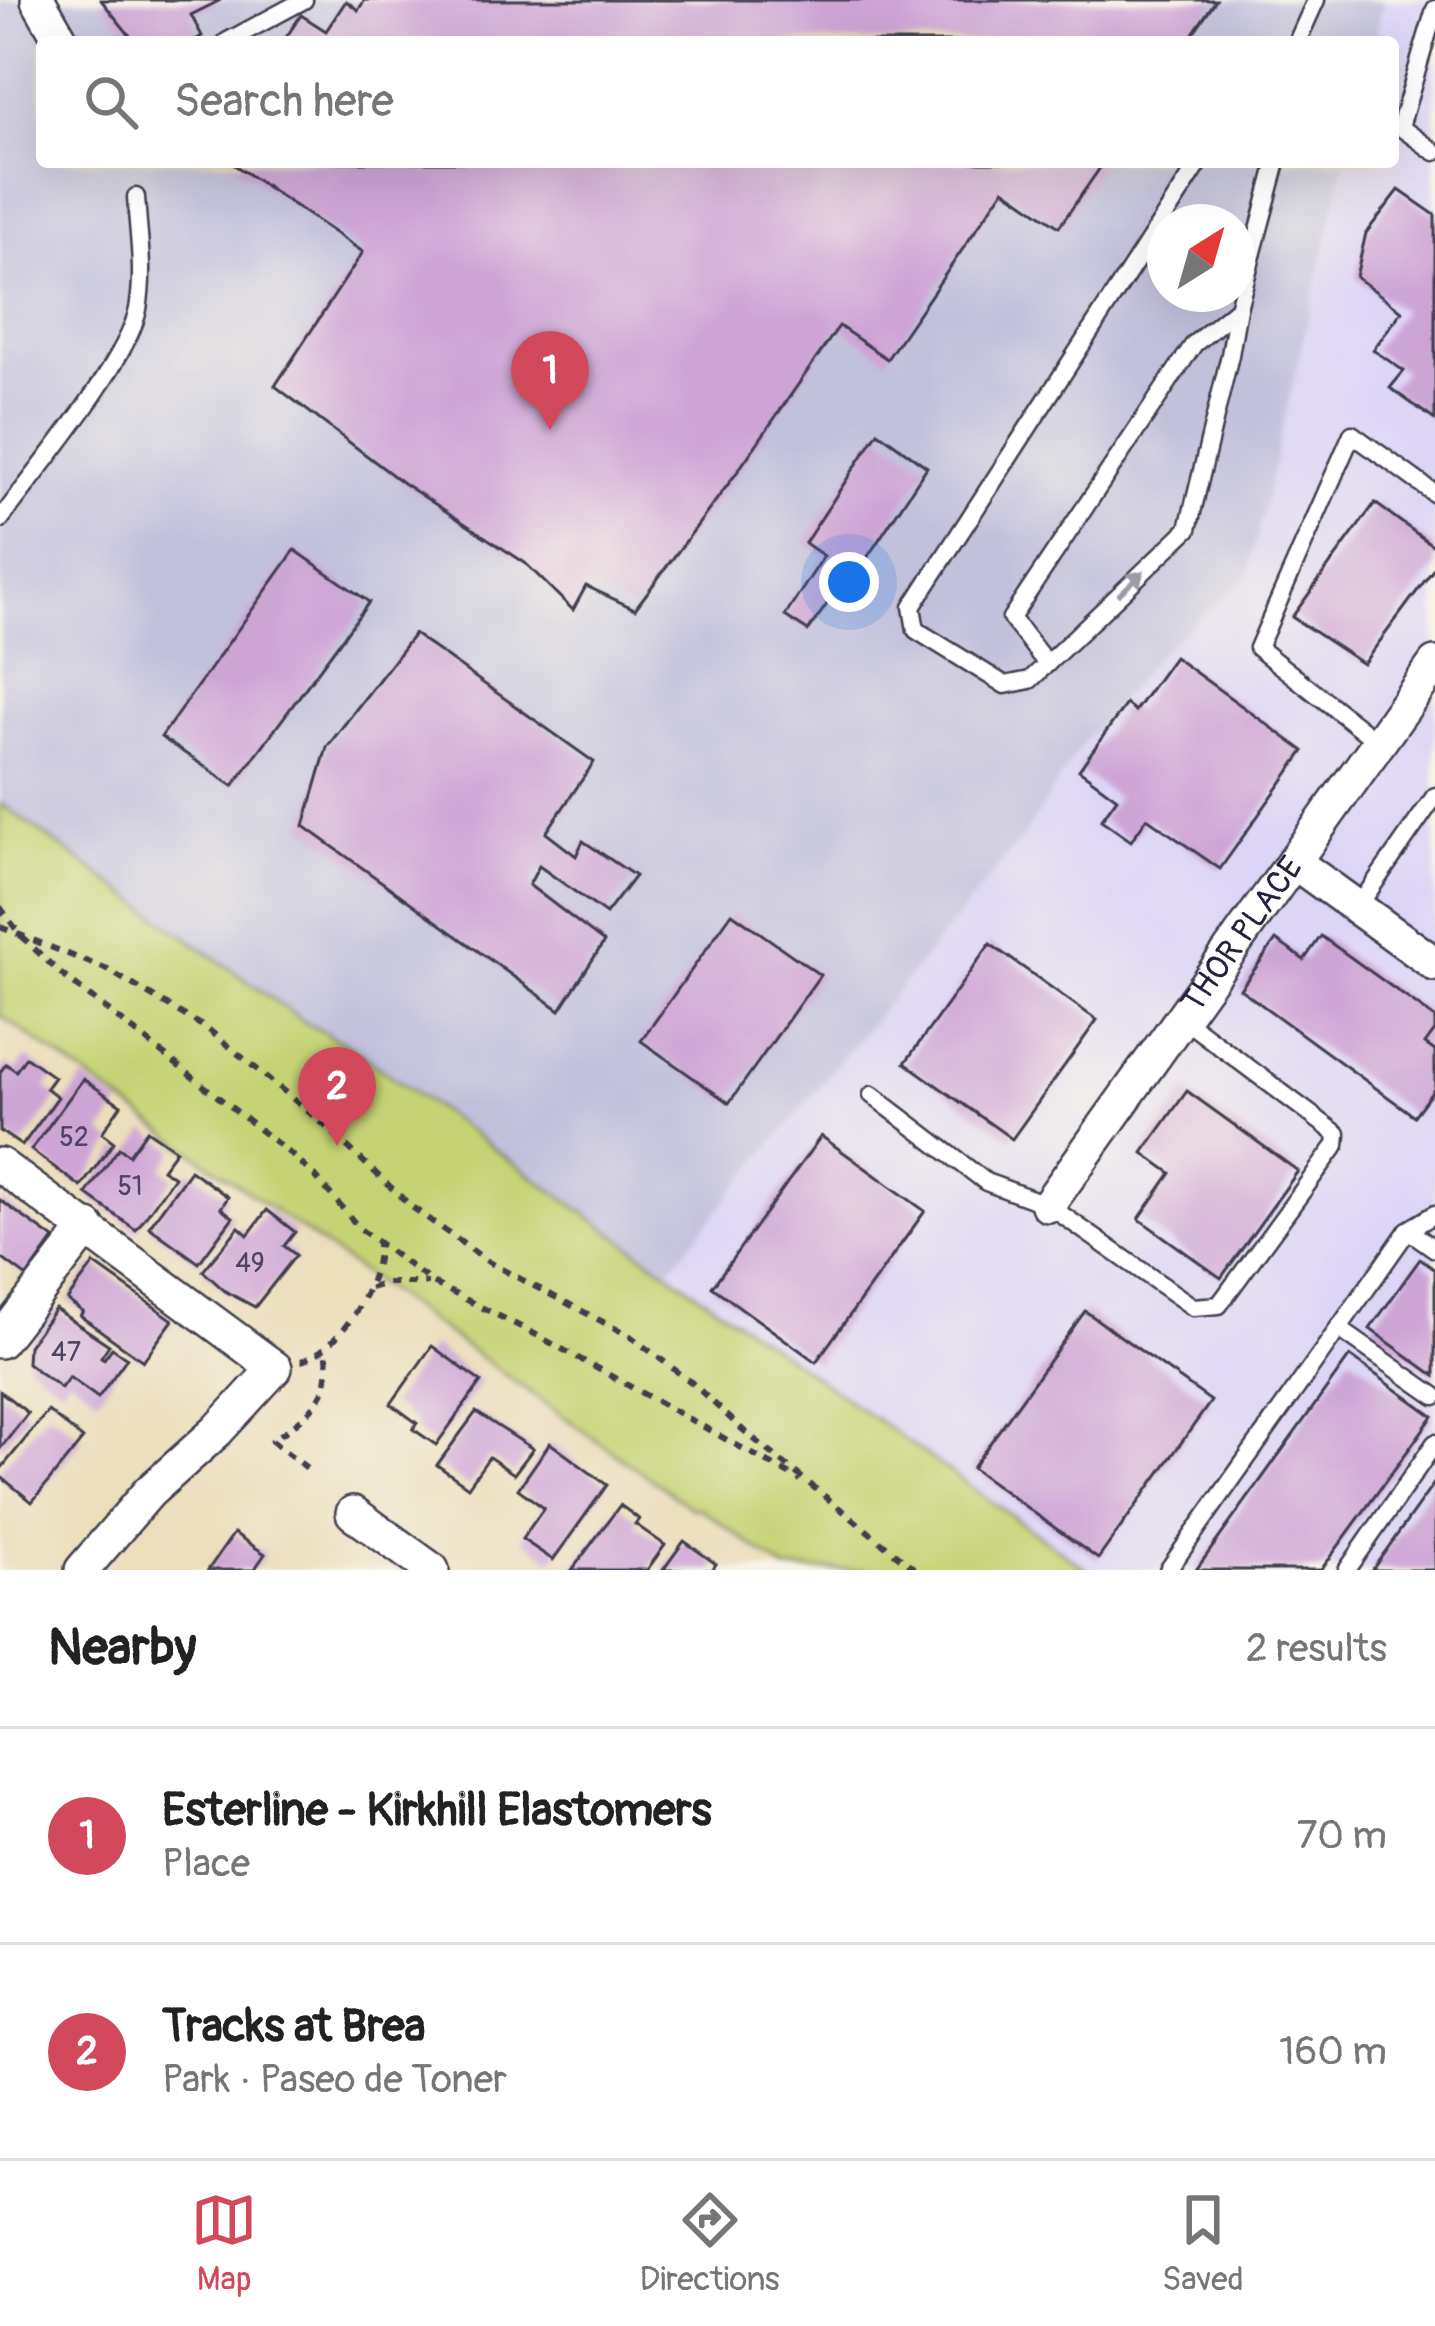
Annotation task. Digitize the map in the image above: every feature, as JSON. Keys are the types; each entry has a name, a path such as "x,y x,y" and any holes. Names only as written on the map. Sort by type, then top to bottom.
{"street":[{"path":"38,0 59,36"},
{"name":"THOR PLACE","path":"1048,1204 1435,664"},
{"path":"1294,862 1435,964"},
{"path":"0,1165 275,1368 217,1431 149,1492 82,1570"},
{"path":"0,1341 88,1227"},
{"path":"352,1513 432,1570"}],"lane":[{"path":"237,36 304,0"},
{"path":"1300,36 1316,0"},
{"path":"1435,9 1400,127 1435,152"},
{"path":"1196,168 912,608 916,630 1005,685 1030,680 1188,529 1237,312"},
{"path":"1255,243 1274,168"},
{"path":"0,520 91,396 132,327 141,273 136,197"},
{"path":"1047,664 1011,619 1194,344 1233,312"},
{"path":"1379,743 1258,648 1352,434 1435,494"},
{"path":"1357,908 1435,796"},
{"path":"872,1095 986,1182 1048,1204 1193,1306 1220,1305 1336,1144 1337,1133 1183,1018"},
{"path":"1168,1570 1408,1229 1435,1214"},
{"path":"1408,1229 1435,1249"},
{"path":"1338,1328 1435,1396"},
{"path":"1347,1570 1435,1444"}],"path":[{"path":"0,907 21,936 59,973 286,1151 315,1176 360,1229 433,1283 813,1487"},
{"path":"0,927 108,970 209,1030 320,1120 426,1218 490,1263 630,1336 692,1382 916,1570"},
{"path":"275,1368 315,1357 339,1337 379,1264 378,1242"},
{"path":"367,1289 386,1283 433,1283"},
{"path":"308,1468 272,1441 322,1397 329,1373 326,1349"}],"shaded area":[{"path":"0,0 1384,0 1375,36 36,36 36,168 1344,168 1248,574 1158,654 1082,744 1022,838 668,1272 346,1044 304,1022 0,803"},
{"path":"1384,0 1435,0 1435,1570 1088,1570 668,1272 1022,838 1082,744 1158,654 1248,574 1344,168 1399,168 1399,36 1375,36"}],"green space":[{"path":"0,803 304,1022 346,1044 1088,1570 786,1570 701,1509 692,1508 0,1015"}],"building":[{"path":"101,0 221,0 191,15 202,36 130,36"},
{"path":"365,0 1216,0 1191,36 287,36 301,15 326,31 346,1 358,10"},
{"path":"239,168 1100,168 1059,227 1004,189 887,359 839,326 635,609 586,586 573,610 525,563 403,483 275,386 363,252"},
{"path":"1399,190 1435,215 1435,420 1390,388 1404,371 1373,350 1402,311 1356,277 1366,233"},
{"path":"878,432 927,467 855,576 849,573 808,631 785,616 824,556 805,543"},
{"path":"1375,503 1435,547 1435,567 1363,664 1292,617"},
{"path":"295,550 369,602 233,786 161,737"},
{"path":"414,634 594,762 546,833 576,856 583,841 635,876 606,914 539,866 529,885 604,942 560,1010 304,826 327,747"},
{"path":"1174,657 1304,751 1220,869 1147,818 1131,841 1101,820 1117,798 1079,770 1126,704 1135,711"},
{"path":"732,913 820,975 729,1103 641,1041"},
{"path":"1321,936 1435,1018 1435,1030 1425,1044 1435,1051 1435,1088 1414,1116 1240,989 1276,940 1304,960"},
{"path":"990,944 1097,1020 1012,1139 905,1063"},
{"path":"26,1057 54,1077 46,1088 58,1097 22,1146 0,1131 0,1072 6,1064 16,1071"},
{"path":"83,1079 121,1105 102,1133 114,1142 81,1187 31,1150"},
{"path":"1187,1091 1298,1171 1221,1278 1139,1219 1171,1173 1143,1153"},
{"path":"147,1130 176,1150 162,1169 174,1177 136,1230 86,1194 119,1148 129,1155"},
{"path":"821,1136 925,1211 816,1362 712,1287"},
{"path":"190,1170 228,1197 221,1208 233,1217 199,1263 149,1227"},
{"path":"0,1200 54,1239 27,1277 0,1257"},
{"path":"267,1210 295,1232 284,1246 296,1255 255,1307 225,1291 203,1271 239,1227 248,1235"},
{"path":"1420,1259 1435,1270 1435,1376 1370,1329"},
{"path":"94,1264 173,1320 143,1361 80,1316 83,1312 67,1300"},
{"path":"55,1309 109,1345 101,1357 112,1348 127,1358 98,1398 69,1377 61,1388 27,1363 28,1346"},
{"path":"1085,1311 1211,1401 1098,1559 972,1468"},
{"path":"432,1346 481,1382 436,1445 413,1429 417,1423 391,1404"},
{"path":"1350,1356 1433,1416 1321,1570 1196,1570"},
{"path":"0,1391 28,1413 0,1449"},
{"path":"48,1411 83,1439 32,1502 0,1476 0,1470"},
{"path":"476,1412 533,1449 514,1474 489,1457 468,1487 437,1465"},
{"path":"550,1443 607,1485 553,1560 522,1539 544,1508 518,1489"},
{"path":"1435,1482 1435,1570 1372,1570"},
{"path":"620,1505 639,1519 635,1524 665,1545 647,1570 572,1570"},
{"path":"234,1533 265,1554 254,1570 208,1570"},
{"path":"684,1541 716,1564 712,1570 663,1570"}],"place":[{"name":"Esterline - Kirkhill Elastomers","path":"550,430"},
{"name":"Tracks at Brea","path":"337,1146"}]}
